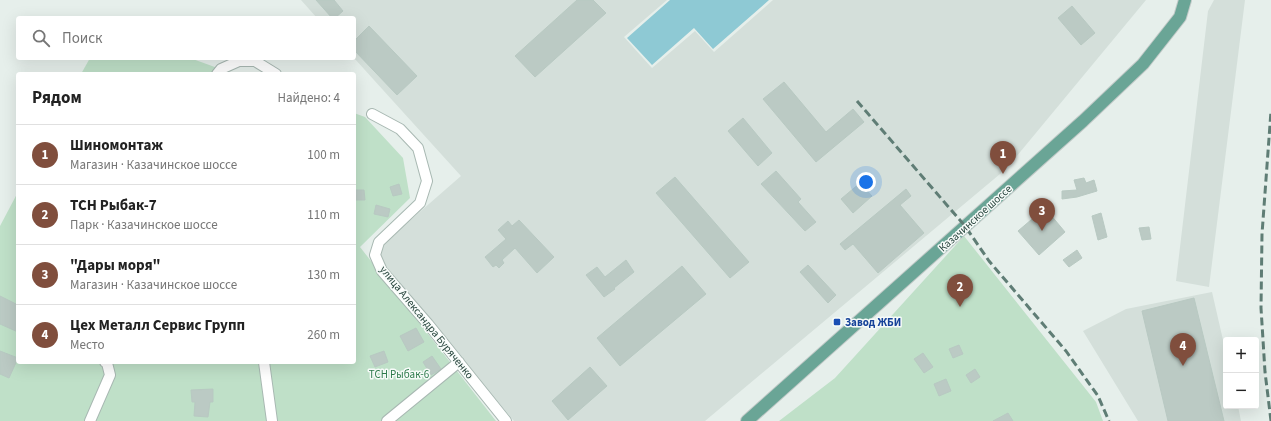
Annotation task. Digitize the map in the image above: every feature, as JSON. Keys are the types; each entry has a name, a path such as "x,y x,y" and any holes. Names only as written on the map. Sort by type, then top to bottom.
{"main road":[{"name":"Казачинское шоссе","path":"747,421 1083,121 1143,64 1180,17 1185,0"}],"street":[{"path":"219,72 221,69 239,61 255,61 273,72"},
{"name":"улица Александра Буряченко","path":"372,114 400,129 418,148 427,181 420,203 379,242 375,255 382,271 459,362 506,421"},
{"path":"387,421 459,362"},
{"path":"90,421 110,375 107,364"},
{"path":"264,364 272,421"}],"shaded area":[{"path":"301,0 667,0 624,37 652,68 695,31 714,52 773,0 1146,0 1006,169 705,421 514,421 379,261 383,244 461,176 356,60 356,16 315,16"},
{"path":"1214,0 1245,0 1209,287 1176,281 1208,11"},
{"path":"1212,292 1223,340 1223,409 1239,409 1241,421 1138,421 1083,331 1126,309"}],"green space":[{"path":"89,60 196,60 228,72 82,72"},
{"name":"ТСН Рыбак-6","path":"356,114 365,117 403,158 410,198 360,247 496,421 0,421 0,226 16,196 16,364 356,364"},
{"path":"964,236 1096,402 1103,421 779,421 835,378"}],"water":[{"path":"670,0 769,0 713,49 694,28 652,65 627,38"}],"building":[{"path":"316,0 334,0 343,11 337,16 330,16"},
{"path":"577,0 593,0 606,13 535,77 515,56"},
{"path":"1072,6 1095,33 1081,45 1058,18"},
{"path":"369,26 417,76 397,95 356,52 356,39"},
{"path":"784,82 826,132 853,109 864,122 816,162 763,99"},
{"path":"743,118 772,153 758,166 728,131"},
{"path":"776,171 801,199 798,202 816,222 805,231 761,184"},
{"path":"675,177 749,262 730,278 656,193"},
{"path":"1084,178 1086,183 1094,180 1097,191 1077,197 1062,199 1062,191 1077,190 1074,180"},
{"path":"860,183 872,196 853,213 841,199"},
{"path":"399,184 402,194 393,196 390,187"},
{"path":"906,189 911,196 900,205 924,233 878,273 853,244 845,250 840,244"},
{"path":"356,190 364,190 365,200 356,200"},
{"path":"376,205 390,209 388,217 374,214"},
{"path":"1045,208 1065,232 1039,255 1018,231"},
{"path":"1101,213 1107,237 1098,240 1092,216"},
{"path":"519,220 554,257 537,273 515,248 502,260 504,263 499,268 496,265 493,267 485,257 506,239 498,230 508,221 512,226"},
{"path":"1149,227 1151,239 1142,240 1139,228"},
{"path":"1077,250 1082,258 1069,267 1063,260"},
{"path":"626,260 634,272 604,297 586,275 597,267 605,277"},
{"path":"808,265 836,295 828,303 800,272"},
{"path":"682,266 706,294 620,366 597,338"},
{"path":"0,296 16,304 16,331 0,324"},
{"path":"1194,298 1224,421 1168,421 1142,311"},
{"path":"416,328 424,342 408,351 400,336"},
{"path":"959,345 963,354 953,358 949,349"},
{"path":"0,351 16,357 16,362 9,378 0,374"},
{"path":"384,351 388,362 375,367 370,356"},
{"path":"923,353 933,367 924,373 914,359"},
{"path":"432,356 441,369 431,375 423,362"},
{"path":"590,367 607,386 568,420 552,401"},
{"path":"975,369 980,377 971,383 966,375"},
{"path":"946,379 951,391 939,396 934,384"},
{"path":"213,389 213,402 210,402 208,417 194,416 195,402 192,402 191,390"},
{"path":"1008,413 1013,421 993,421"}],"railway":[{"path":"857,101 965,226 989,261 1066,351 1098,396 1109,421"},
{"path":"1271,111 1262,234 1261,308 1265,372 1271,421"}],"place":[{"name":"Шиномонтаж","path":"1003,174"},
{"name":"\"Дары моря\"","path":"1042,231"},
{"name":"ТСН Рыбак-7","path":"960,307"},
{"name":"Завод ЖБИ","path":"837,322"},
{"name":"Цех Металл Сервис Групп","path":"1183,366"}]}
